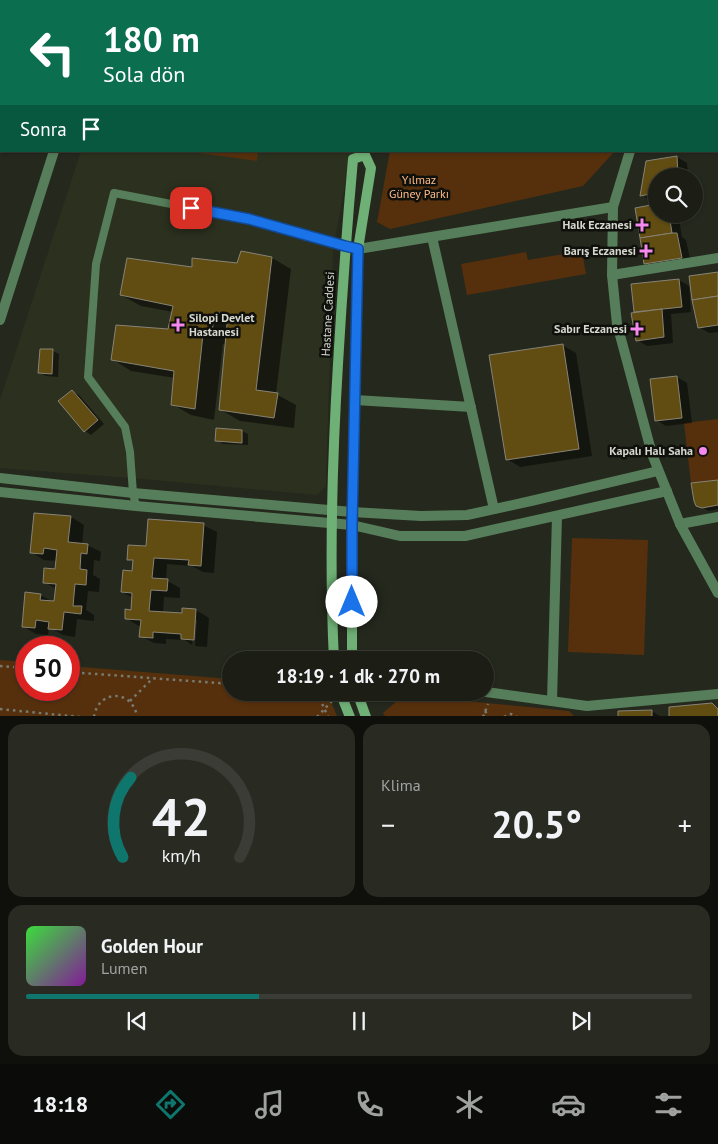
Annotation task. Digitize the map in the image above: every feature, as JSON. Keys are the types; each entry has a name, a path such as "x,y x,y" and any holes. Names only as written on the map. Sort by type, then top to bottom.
{"main road":[{"name":"Hastane Caddesi","path":"334,651 331,523 345,246 353,159 366,153 371,168 358,249 352,512 352,651"},
{"path":"343,701 350,716"},
{"path":"360,701 366,716"}],"street":[{"path":"0,320 54,152"},
{"path":"630,152 613,207 612,275 618,324 658,471 680,524 718,593"},
{"path":"345,246 358,249 613,207"},
{"path":"432,236 494,509"},
{"path":"612,275 718,258"},
{"path":"355,400 471,407"},
{"path":"0,478 133,493 352,512 421,516 466,515 658,471"},
{"path":"0,492 352,525 400,536 465,536 667,491"},
{"path":"552,701 557,516"},
{"path":"680,524 718,517"},
{"path":"494,693 587,706 718,694"},
{"path":"587,706 588,716"}],"lane":[{"path":"136,506 133,493 130,452 125,427 88,377 96,264 114,193 249,219 345,246"}],"path":[{"path":"0,666 15,667"},
{"path":"80,673 222,683"},
{"path":"130,701 153,678"},
{"path":"94,716 100,702 113,696 120,696 130,701 135,708 136,716"},
{"path":"321,701 328,716"},
{"path":"318,716 332,701"},
{"path":"0,709 80,716"},
{"path":"485,711 490,716"},
{"path":"504,716 511,714 517,716"}],"shaded area":[{"name":"Silopi Devlet Hastanesi","path":"81,152 351,152 333,250 326,486 317,495 0,468 0,400"}],"green space":[{"path":"191,152 258,152 257,161"},
{"name":"Yılmaz Güney Parkı","path":"390,152 614,152 583,186 390,229 377,222"},
{"path":"582,251 586,274 467,295 461,264 526,252 528,260"},
{"name":"Kapalı Halı Saha","path":"718,419 718,480 691,483 684,423"},
{"path":"572,538 648,540 644,655 568,652"},
{"path":"0,660 15,661 15,701 80,701 80,667 222,678 222,701 330,701 337,716 0,716"},
{"path":"397,701 466,701 569,711 574,716 385,716 383,713"}],"building":[{"path":"677,156 678,168 648,168 648,194 640,196 646,161"},
{"path":"648,206 648,223 670,223 672,233 640,238 635,208"},
{"path":"677,233 682,258 644,264 640,238"},
{"path":"241,251 272,257 256,390 278,393 274,418 219,410 228,313 214,313 212,335 203,334 195,409 171,405 174,371 111,360 116,325 168,329 173,306 120,295 127,258 192,267 192,258 237,263"},
{"path":"718,272 718,296 692,300 689,276"},
{"path":"679,279 682,307 634,312 631,284"},
{"path":"718,296 718,325 698,328 692,300"},
{"path":"662,309 664,337 636,341 631,313"},
{"path":"563,344 579,449 506,460 489,355"},
{"path":"40,349 53,349 52,374 38,373"},
{"path":"677,376 682,418 655,421 650,379"},
{"path":"72,390 98,420 84,432 58,401"},
{"path":"216,428 242,430 242,443 215,441"},
{"path":"718,480 718,505 702,508 696,506 691,483"},
{"path":"34,513 71,516 68,542 88,544 87,554 81,553 80,569 87,570 86,585 75,584 73,606 82,606 81,614 64,612 62,630 48,629 49,622 36,620 35,628 22,627 25,592 41,594 40,600 54,601 56,584 43,583 44,568 55,569 57,550 44,548 43,554 30,553"},
{"path":"148,519 204,523 201,566 188,565 189,560 154,558 152,578 168,579 167,591 151,590 149,611 182,613 182,608 196,609 194,640 181,639 181,634 153,632 153,638 139,637 141,620 125,619 125,609 131,610 132,593 121,592 123,570 132,571 133,560 127,560 128,545 146,546"},
{"path":"712,703 718,709 718,716 669,716 669,707"},
{"path":"652,710 652,716 618,716 618,711"}],"place":[{"name":"Halk Eczanesi","path":"642,225"},
{"name":"Barış Eczanesi","path":"646,251"},
{"name":"Silopi Devlet Hastanesi","path":"178,325"},
{"name":"Sabır Eczanesi","path":"637,329"},
{"name":"Kapalı Halı Saha","path":"703,451"}],"route":[{"path":"191,208 249,219 358,249 352,602"}]}
